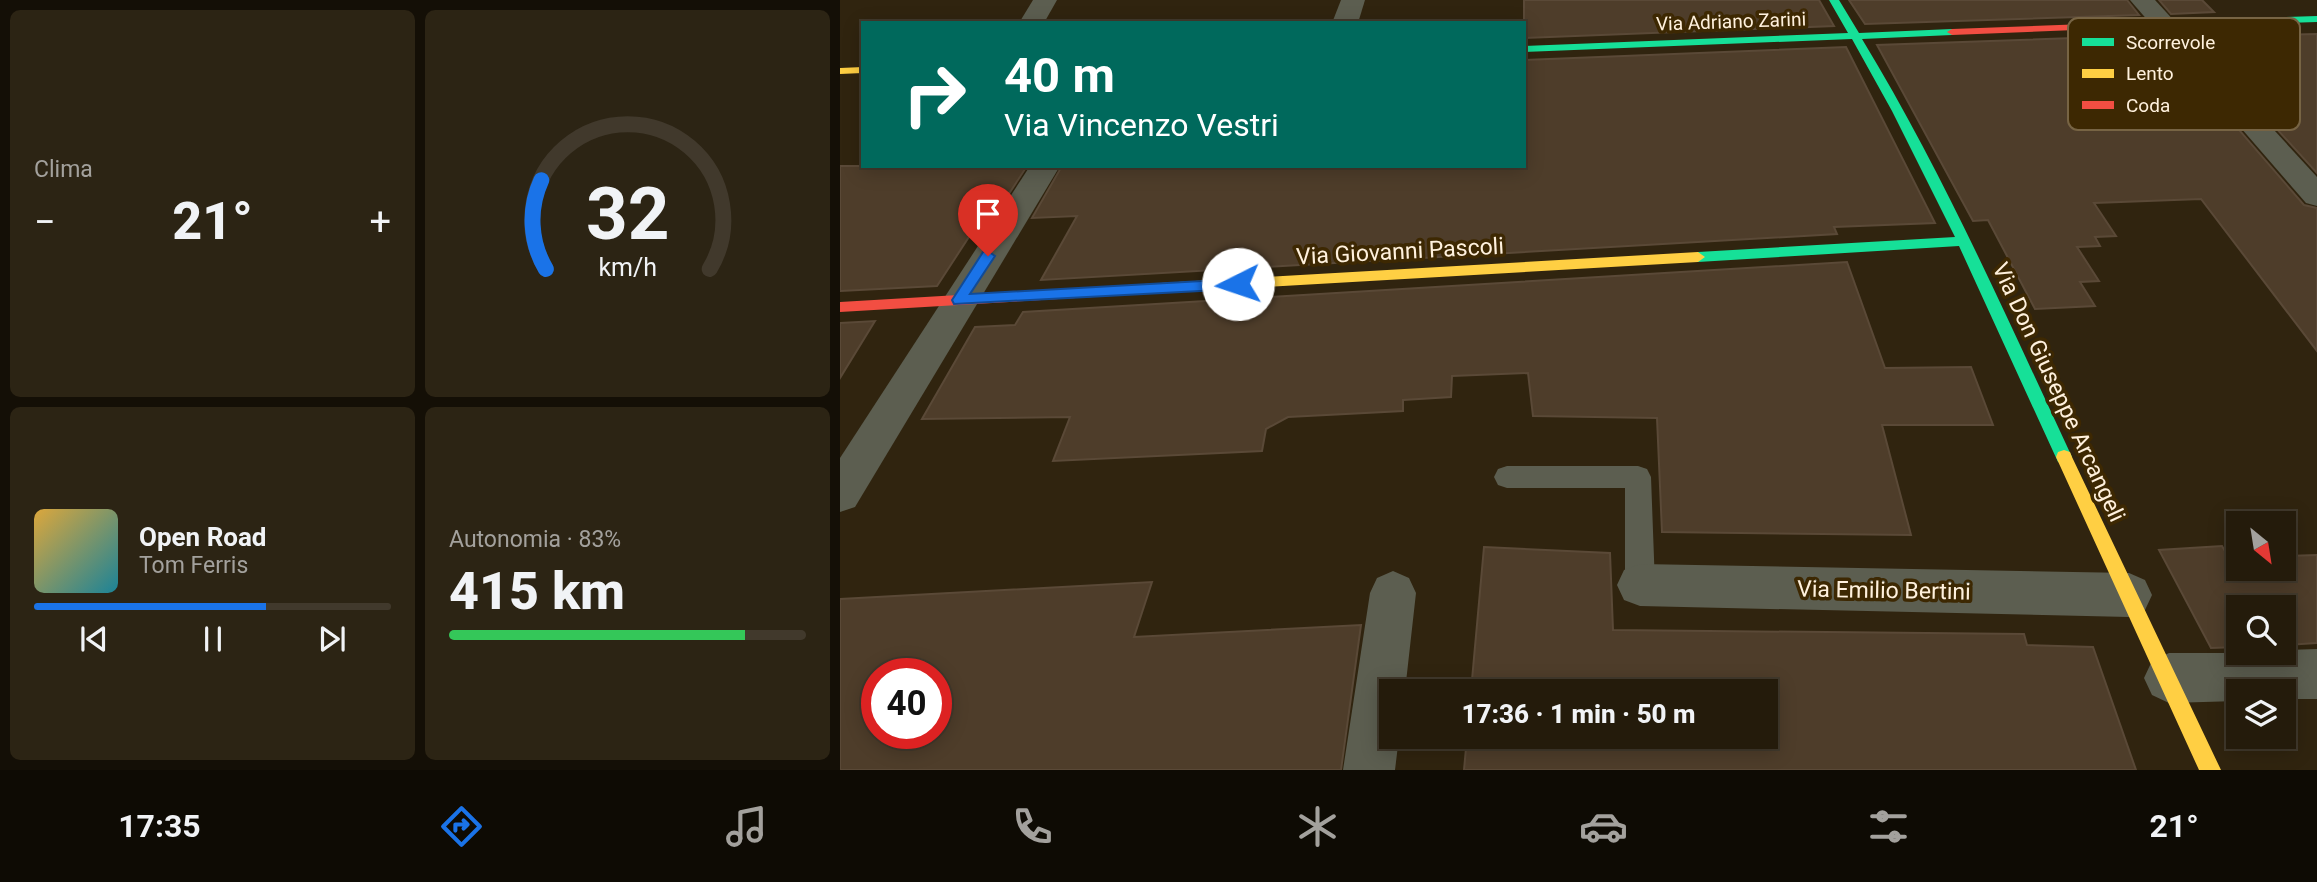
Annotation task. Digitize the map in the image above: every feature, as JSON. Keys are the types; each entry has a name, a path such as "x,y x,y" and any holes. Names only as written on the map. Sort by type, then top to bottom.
{"street":[{"path":"1032,21 1045,0"},
{"path":"1346,21 1353,0"},
{"name":"Via Don Giuseppe Arcangeli","path":"1834,0 1872,61 1964,241 2210,770"},
{"path":"2142,0 2159,18"},
{"name":"Via Adriano Zarini","path":"1526,49 2068,27"},
{"path":"840,71 861,70"},
{"path":"2259,130 2317,196"},
{"path":"840,494 1044,168"},
{"name":"Via Giovanni Pascoli","path":"840,307 1964,241"},
{"name":"Via Emilio Bertini","path":"1640,585 2129,595"},
{"path":"1369,770 1393,593"},
{"path":"2169,678 2317,674"}],"lane":[{"path":"1507,478 1638,477 1640,585"}],"building":[{"path":"1524,0 1819,0 1834,26 1526,38"},
{"path":"1849,0 2127,0 2139,15 1865,24"},
{"path":"2159,0 2202,0 2214,12 2171,14"},
{"path":"2300,34 2317,34 2317,173 2278,130 2300,130"},
{"path":"2068,38 2068,130 2239,130 2304,205 2317,208 2317,351 2201,199 2094,203 2116,236 2095,237 2100,246 2077,247 2099,281 2080,282 2095,306 2035,309 1988,220 1973,221 1877,45"},
{"path":"1846,47 1935,223 1834,227 1837,234 1041,280 1077,216 1032,218 1061,168 1526,168 1526,60"},
{"path":"840,166 1026,168 992,220 980,220 937,286 840,291"},
{"path":"1847,262 1885,368 1971,367 1993,425 1882,425 1911,535 1662,532 1657,418 1533,416 1528,373 1452,376 1451,397 1403,400 1403,411 1288,417 1266,429 1262,451 1053,461 1070,417 922,419 975,327 1015,325 1023,312"},
{"path":"875,321 840,378 840,323"},
{"path":"2222,546 2226,553 2226,581 2296,581 2296,556 2317,555 2317,643 2296,644 2296,595 2226,595 2226,647 2211,648 2159,550"},
{"path":"1484,547 1610,553 1613,630 2024,634 2027,645 2093,647 2136,770 1464,770 1466,749 1778,749 1778,679 1472,679"},
{"path":"1152,582 1134,637 1361,625 1341,770 840,770 840,599"}],"traffic: fast":[{"path":"1834,0 1928,168 2064,457"},
{"path":"2300,20 2317,19"},
{"path":"1526,49 1952,32"},
{"path":"1698,257 1964,241"}],"traffic: slow":[{"path":"840,71 861,70"},
{"path":"1161,288 1698,257"},
{"path":"2064,457 2210,770"}],"traffic: jam":[{"path":"1952,32 2068,28"},
{"path":"840,307 1161,288"}],"route":[{"path":"988,256 959,300 1238,284"}]}
